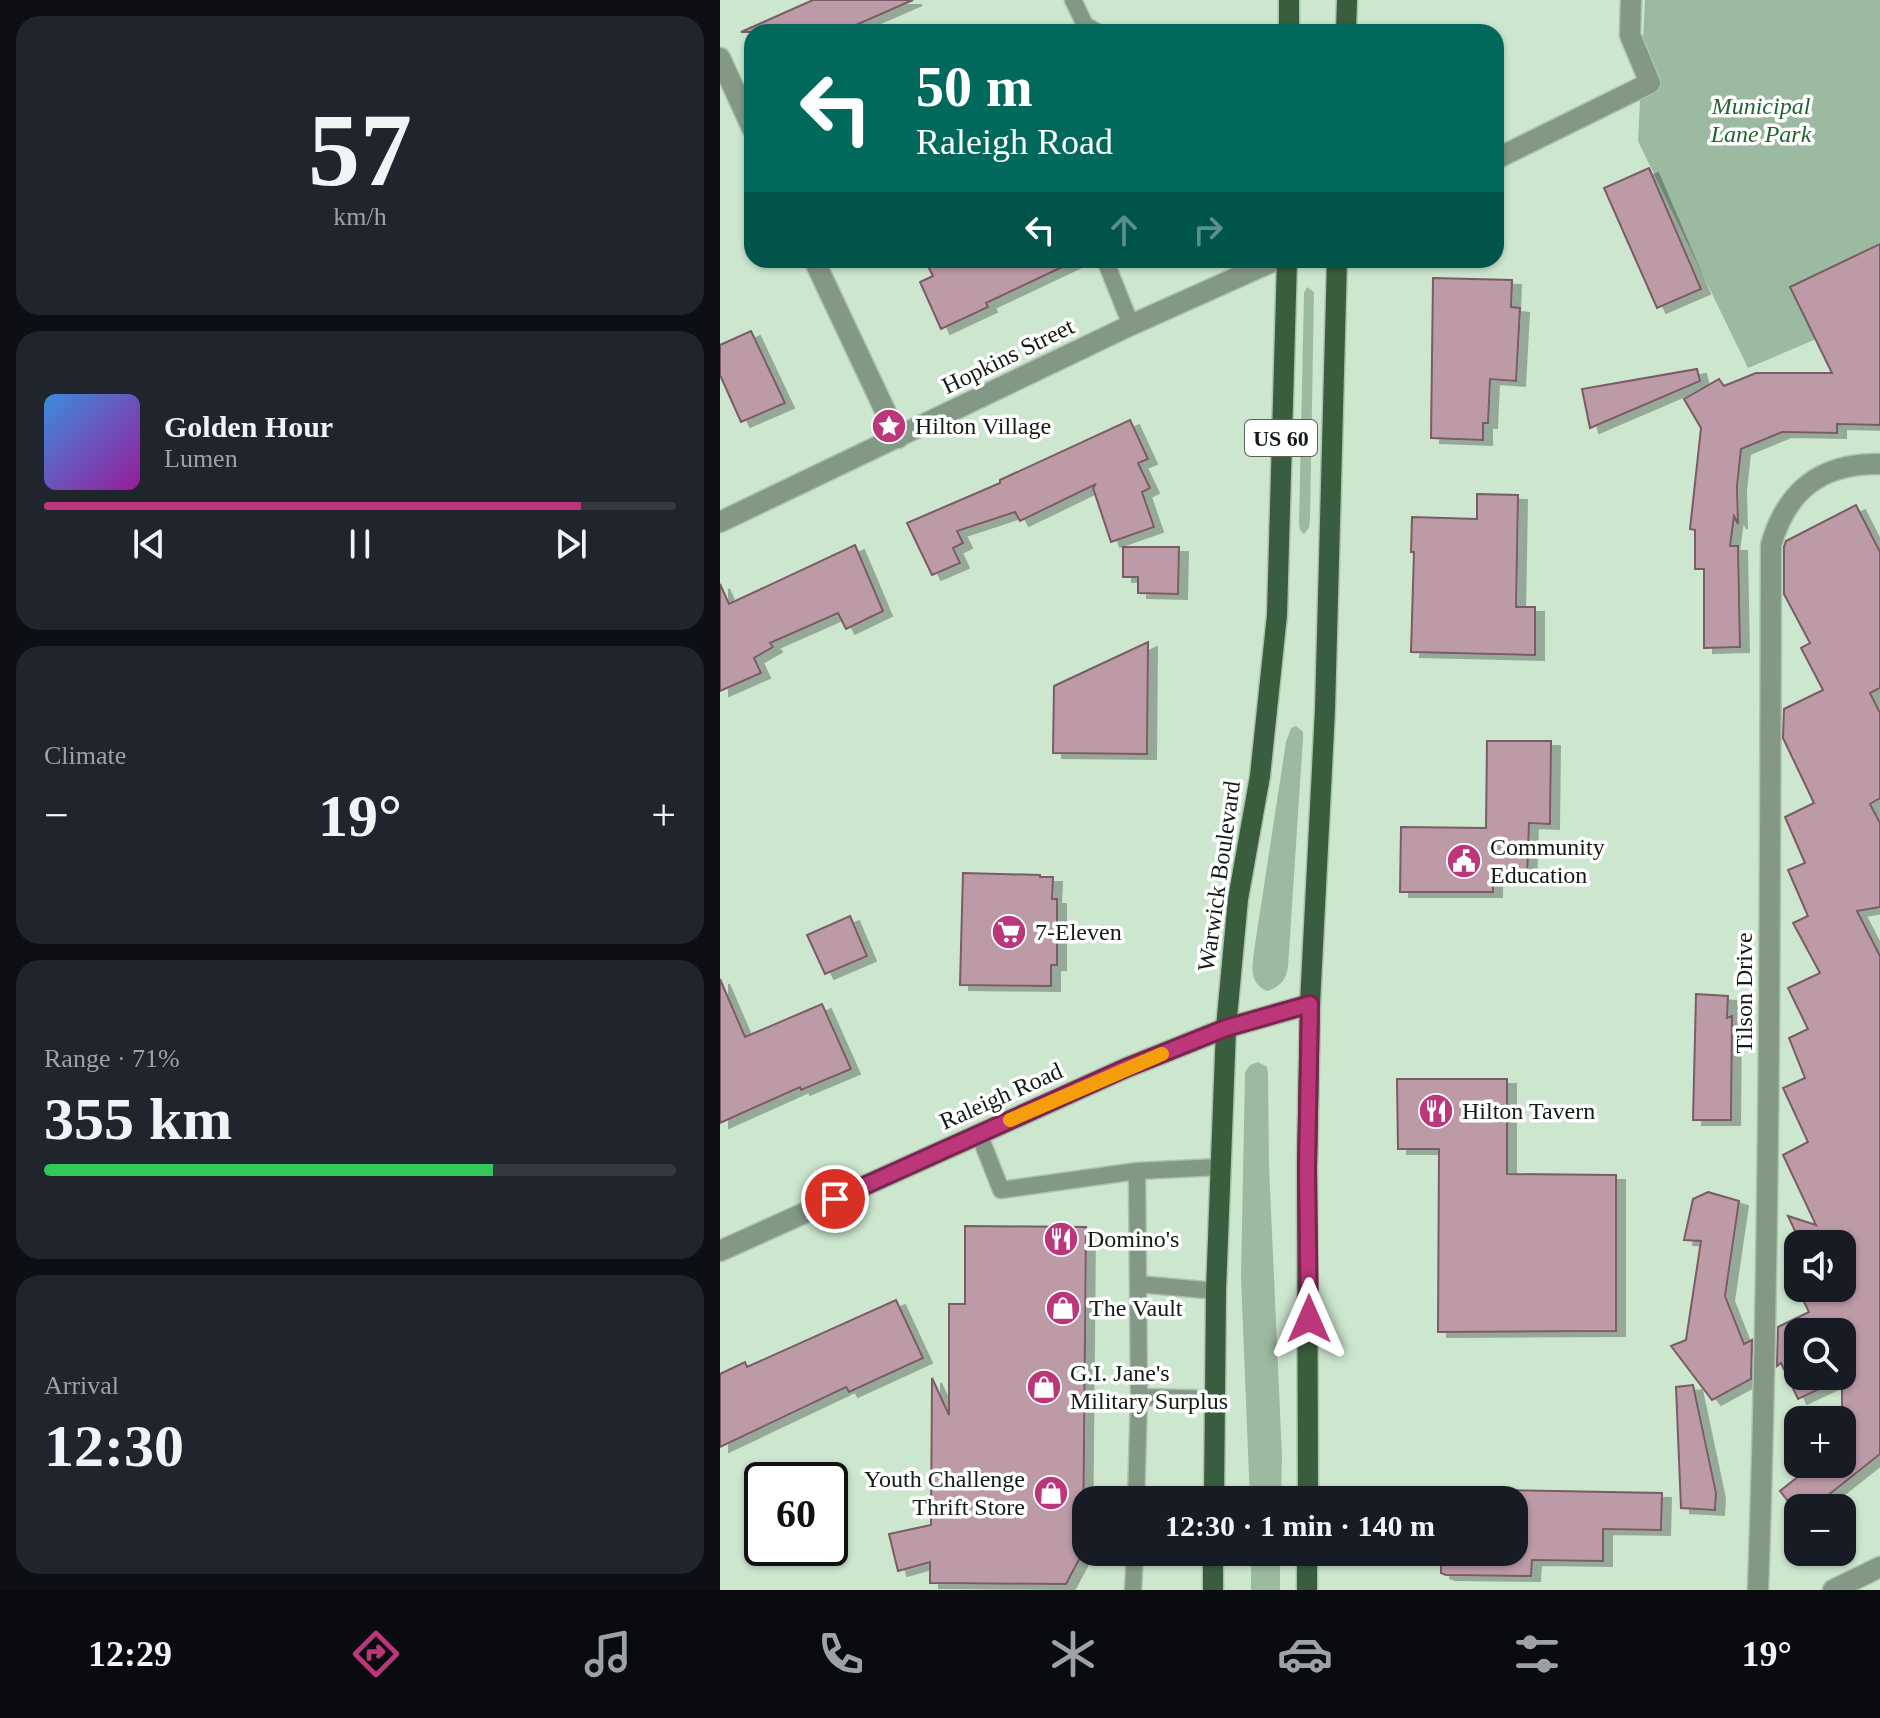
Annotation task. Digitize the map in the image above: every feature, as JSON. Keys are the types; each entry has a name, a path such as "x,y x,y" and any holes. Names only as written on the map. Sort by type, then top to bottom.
{"main road":[{"path":"1289,0 1289,24"},
{"path":"1346,24 1347,0"},
{"name":"Warwick Boulevard","path":"1214,1486 1216,1291 1226,1028 1238,899 1260,776 1275,646 1287,268"},
{"name":"US 60","path":"1308,1486 1310,1004 1325,710 1337,268"},
{"path":"1213,1566 1213,1590"},
{"path":"1307,1566 1307,1590"}],"street":[{"path":"1504,155 1650,83 1630,35 1631,0"},
{"path":"720,58 744,110"},
{"path":"818,268 898,438"},
{"name":"Hopkins Street","path":"720,522 1131,325 1258,268"},
{"name":"Tilson Drive","path":"1758,1590 1769,1085 1771,545 1777,523 1796,493 1825,473 1847,465 1880,464"},
{"name":"Raleigh Road","path":"720,1251 1126,1068 1226,1028 1310,1004"},
{"path":"1833,1590 1880,1567"}],"lane":[{"path":"1073,0 1085,24"},
{"path":"1108,268 1131,325"},
{"path":"979,1134 1001,1190 1137,1171 1220,1167"},
{"path":"1136,1486 1139,1397 1137,1171"},
{"path":"1138,1284 1216,1291"},
{"path":"1139,1397 1217,1399"},
{"path":"1133,1590 1134,1566"}],"green space":[{"name":"Municipal Lane Park","path":"1645,0 1880,0 1880,312 1748,368 1638,141"},
{"path":"1307,287 1314,292 1310,518 1309,528 1304,534 1299,523 1304,293"},
{"path":"1296,726 1303,732 1303,738 1288,967 1282,982 1267,991 1254,979 1253,957 1286,742 1291,728"},
{"path":"1258,1062 1267,1067 1268,1074 1281,1486 1249,1486 1241,1278 1245,1072 1250,1065"},
{"path":"1251,1566 1280,1566 1280,1590 1251,1590"}],"building":[{"path":"813,0 913,0 858,24 759,24"},
{"path":"1649,168 1701,289 1657,308 1604,188"},
{"path":"1880,244 1880,425 1837,424 1837,433 1782,432 1741,449 1737,486 1738,524 1734,516 1730,546 1738,546 1740,647 1704,648 1704,569 1695,569 1695,530 1690,529 1701,428 1684,399 1719,379 1724,386 1756,373 1832,373 1790,287"},
{"path":"929,268 1060,268 986,303 988,307 941,329 920,282 933,276"},
{"path":"1433,278 1512,280 1511,307 1520,308 1516,381 1490,379 1488,423 1483,423 1483,440 1431,438"},
{"path":"751,331 785,403 741,422 720,375 720,345"},
{"path":"1697,369 1700,381 1590,428 1582,389"},
{"path":"1130,420 1148,459 1138,463 1150,488 1142,492 1154,527 1111,542 1093,488 1096,484 1020,521 1015,512 957,531 963,543 953,548 960,563 932,575 907,523 1000,483 1000,480"},
{"path":"1477,494 1518,495 1516,607 1535,607 1535,655 1411,652 1412,517 1477,519"},
{"path":"1856,505 1880,552 1880,688 1870,693 1880,713 1880,798 1870,804 1880,823 1880,907 1857,911 1880,956 1880,1454 1856,1473 1856,1406 1842,1406 1842,1390 1856,1390 1856,1318 1797,1318 1809,1312 1804,1302 1856,1302 1856,1230 1794,1230 1788,1216 1816,1225 1783,1155 1808,1142 1783,1088 1805,1078 1789,1038 1808,1029 1788,988 1820,973 1793,923 1808,916 1788,870 1805,863 1785,817 1814,803 1783,738 1784,709 1823,690 1801,648 1810,643 1784,594 1786,541"},
{"path":"855,545 883,611 846,629 838,613 770,643 773,647 754,658 761,673 720,691 720,584 729,604"},
{"path":"1123,547 1179,547 1178,594 1138,593 1138,577 1123,577"},
{"path":"1148,642 1147,754 1053,753 1054,686"},
{"path":"1487,741 1551,741 1550,824 1529,823 1527,878 1493,877 1493,892 1400,892 1401,827 1486,828"},
{"name":"7-Eleven","path":"963,873 1053,877 1052,899 1057,899 1057,965 1051,965 1051,986 960,985"},
{"path":"850,916 867,956 825,974 807,935"},
{"path":"720,979 745,1037 822,1004 851,1069 801,1090 800,1087 720,1123"},
{"path":"1696,994 1728,996 1727,1018 1732,1016 1731,1120 1693,1120"},
{"path":"1397,1079 1507,1079 1507,1174 1616,1175 1616,1331 1438,1332 1439,1149 1398,1149"},
{"path":"1708,1192 1739,1201 1725,1296 1744,1344 1752,1340 1751,1379 1712,1400 1671,1346 1686,1340 1701,1241 1684,1240 1693,1199"},
{"path":"965,1226 1086,1227 1084,1486 1072,1486 1072,1566 1076,1566 1066,1584 930,1583 930,1562 898,1571 889,1534 931,1525 932,1378 949,1415 949,1304 965,1304"},
{"path":"896,1300 923,1358 849,1392 846,1387 720,1447 720,1374 745,1362 747,1367"},
{"path":"1784,1324 1784,1369 1781,1363 1777,1366 1778,1327"},
{"path":"1693,1385 1716,1493 1715,1510 1681,1508 1676,1387"},
{"path":"1794,1390 1817,1390 1798,1399"},
{"path":"1796,1478 1850,1478 1830,1494 1784,1496 1780,1491"},
{"path":"1528,1491 1662,1493 1661,1530 1603,1529 1603,1561 1532,1560 1531,1576 1441,1573 1441,1566 1528,1566"}],"slow traffic":[{"path":"1010,1120 1162,1054"}],"place":[{"name":"Hilton Village","path":"889,426"},
{"name":"Community Education","path":"1464,861"},
{"name":"7-Eleven","path":"1009,932"},
{"name":"Hilton Tavern","path":"1436,1111"},
{"name":"Domino's","path":"1061,1239"},
{"name":"The Vault","path":"1063,1308"},
{"name":"G.I. Jane's Military Surplus","path":"1044,1387"},
{"name":"Youth Challenge Thrift Store","path":"1051,1493"}],"route":[{"path":"835,1199 1126,1068 1226,1028 1310,1004 1307,1168 1309,1319"}]}
